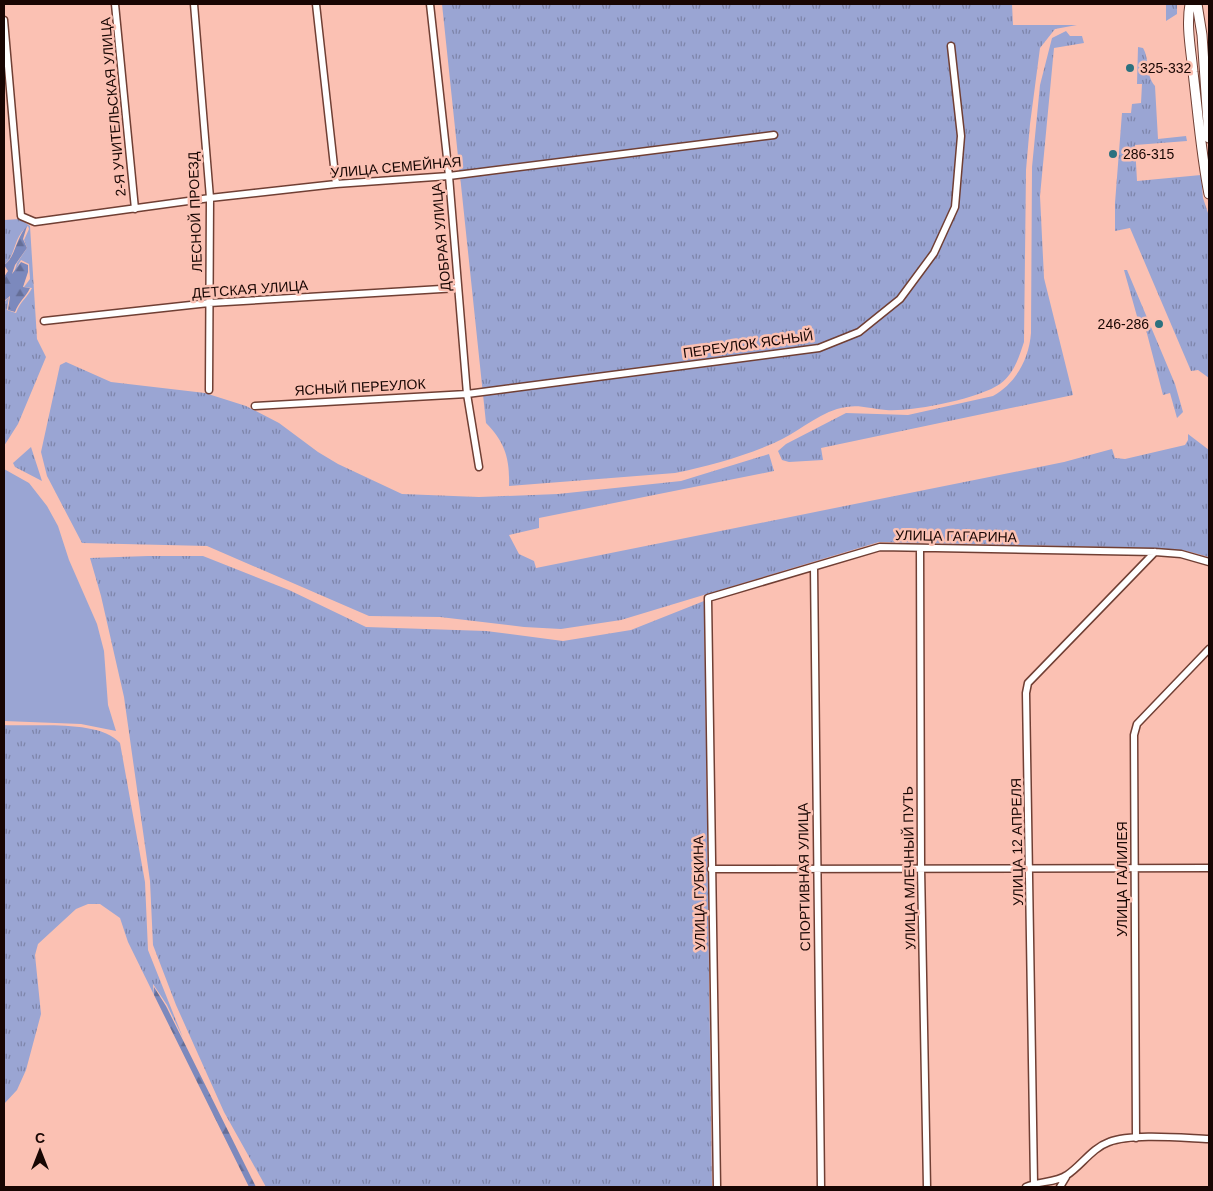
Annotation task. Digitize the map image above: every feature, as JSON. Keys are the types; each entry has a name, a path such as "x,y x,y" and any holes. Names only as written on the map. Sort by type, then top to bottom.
{"main road":[{"path":"1190,4 1188,16 1189,36 1201,146 1209,194"},
{"path":"1197,4 1205,35 1209,137"},
{"path":"1189,36 1205,35"}],"street":[{"name":"2-Я УЧИТЕЛЬСКАЯ УЛИЦА","path":"115,4 135,209"},
{"name":"ЛЕСНОЙ ПРОЕЗД","path":"194,4 210,198 209,390"},
{"path":"316,4 336,184"},
{"name":"ДОБРАЯ УЛИЦА","path":"430,4 449,176 467,394 479,467"},
{"name":"УЛИЦА СЕМЕЙНАЯ","path":"4,20 21,216 35,222 210,198 336,184 449,176 774,136"},
{"name":"ПЕРЕУЛОК ЯСНЫЙ","path":"467,394 819,348 859,332 900,299 934,253 955,207 961,136 951,46"},
{"name":"ДЕТСКАЯ УЛИЦА","path":"44,321 209,303 458,288"},
{"name":"ЯСНЫЙ ПЕРЕУЛОК","path":"255,406 467,394"},
{"name":"УЛИЦА ГАГАРИНА","path":"708,598 880,547 1155,552 1181,554 1209,562"},
{"name":"УЛИЦА МЛЕЧНЫЙ ПУТЬ","path":"920,548 921,868 927,1187"},
{"name":"УЛИЦА 12 АПРЕЛЯ","path":"1034,1183 1026,693 1028,683 1155,552"},
{"name":"СПОРТИВНАЯ УЛИЦА","path":"814,567 821,1187"},
{"name":"УЛИЦА ГУБКИНА","path":"708,598 717,1187"},
{"name":"УЛИЦА ГАЛИЛЕЯ","path":"1136,1138 1134,735 1137,724 1209,649"},
{"path":"711,869 1209,868"},
{"path":"1060,1187 1066,1177 1084,1160 1109,1142 1136,1138 1209,1138"},
{"path":"1026,1187 1034,1183 1066,1177"}],"green space":[{"path":"442,4 1012,4 1013,25 1077,25 1055,29 1040,48 1026,170 1024,342 1018,359 1009,375 990,390 928,407 886,410 856,406 837,409 821,416 782,439 750,453 675,473 509,486 505,452 498,437 486,423"},
{"path":"1166,4 1177,4 1177,14 1166,21"},
{"path":"1066,31 1070,36 1082,36 1084,43 1054,48 1040,196 1044,278 1073,395 821,448 823,460 789,462 782,460 778,451 786,444 846,413 908,415 993,396 1015,377 1024,361 1031,333 1032,167 1040,85 1052,38"},
{"path":"1138,47 1143,48 1150,77 1155,86 1158,139 1186,136 1187,141 1135,145 1137,181 1201,175 1203,198 1209,216 1209,378 1198,370 1191,371 1130,228 1115,231 1115,203 1122,113 1131,113 1132,104 1141,103 1142,84 1137,84"},
{"path":"20,219 30,226 37,339 46,357 18,424 4,446 4,302 9,297 7,310 16,313 32,288 24,287 30,279 29,264 21,260 14,273 17,263 27,248 24,240 29,229 28,226 23,230 11,257 4,265 4,220"},
{"path":"27,226 23,239 27,248 15,265 12,274 21,262 28,265 28,272 23,287 30,288 15,312 8,310 10,296 4,301 4,277 8,271 4,265 11,258 20,236"},
{"path":"1124,270 1127,270 1175,384 1183,412 1177,418 1170,393 1163,395 1145,326 1140,327"},
{"path":"66,362 111,382 205,393 246,406 279,423 318,452 338,464 402,494 479,497 558,494 681,481 769,454 774,471 539,518 539,528 509,535 519,554 534,561 536,568 1064,462 1112,449 1115,458 1125,459 1185,445 1188,440 1188,434 1209,450 1209,557 1183,550 1152,548 879,542 621,620 561,629 524,627 440,617 369,616 207,546 82,543 47,476 41,452 60,365"},
{"path":"31,447 42,481 15,467 13,463"},
{"path":"4,469 29,483 47,506 58,526 69,560 97,624 104,651 108,705 116,731 81,724 4,721"},
{"path":"203,556 289,590 366,627 486,631 563,641 631,630 704,601 712,1187 266,1187 224,1112 176,1005 153,945 150,881 124,697 101,596 90,558"},
{"path":"4,725 82,727 110,735 120,743 145,882 148,950 183,1038 167,1005 153,984 154,995 128,942 120,918 100,904 88,904 76,909 38,944 35,955 41,1014 26,1070 17,1090 4,1104"},
{"path":"154,987 166,1006 256,1187 249,1187 154,995"}],"place":[{"name":"325-332","path":"1130,68"},
{"name":"286-315","path":"1113,154"},
{"name":"246-286","path":"1159,324"}]}
